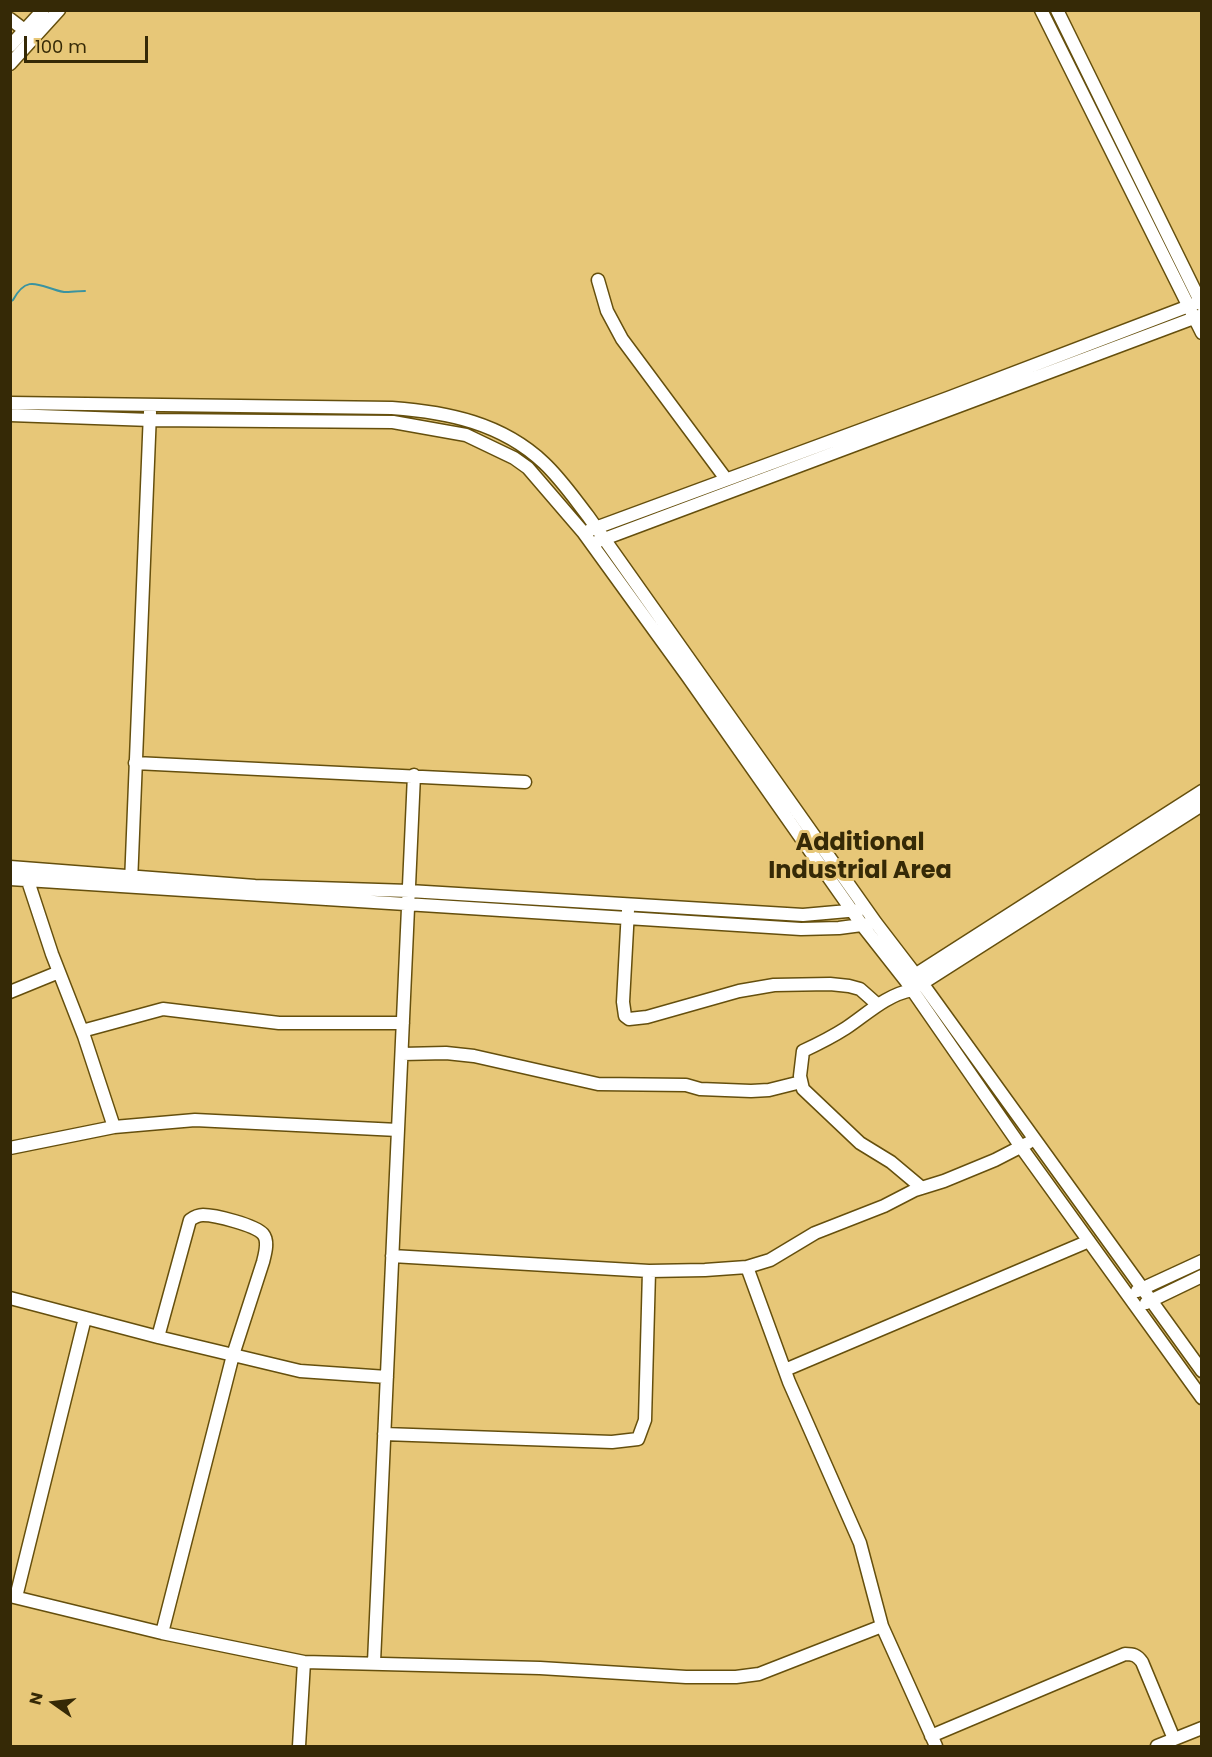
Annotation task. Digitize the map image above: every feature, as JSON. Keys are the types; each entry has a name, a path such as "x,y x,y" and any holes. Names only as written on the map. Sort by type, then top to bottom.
{"street":[{"path":"10,64 21,38 43,10"},
{"path":"21,38 59,10"},
{"path":"1041,10 1198,308"},
{"path":"1057,10 1198,308 1202,333"},
{"path":"10,19 21,38"},
{"path":"598,280 607,311 622,339 726,479"},
{"path":"597,542 1198,308"},
{"path":"583,532 1052,364"},
{"path":"10,403 392,408 457,416 480,424 520,444 536,456 558,478 596,528 597,542"},
{"path":"131,882 150,405"},
{"path":"10,414 151,420 382,422 454,432 492,446 528,468 583,532 597,542 860,910 876,923 1021,1147 1202,1398"},
{"path":"135,764 525,782"},
{"path":"374,1662 414,776"},
{"path":"922,1188 891,1162 860,1143 803,1089 800,1076 803,1051 824,1042 1202,791"},
{"path":"914,982 1202,805"},
{"path":"10,867 26,874 131,882 255,886 628,911 802,915 860,910"},
{"path":"10,879 26,874"},
{"path":"26,874 114,1127"},
{"path":"860,910 862,925 914,982 1035,1140 1202,1371"},
{"path":"628,911 801,929 876,923"},
{"path":"628,911 623,1002 625,1016 629,1019 647,1017 739,991 774,985 830,984 860,988 878,1005"},
{"path":"10,992 59,972"},
{"path":"82,1031 163,1008 279,1023 403,1023"},
{"path":"402,1054 446,1053 474,1056 598,1084 686,1085 700,1089 751,1091 769,1090 801,1082"},
{"path":"10,1148 114,1127 195,1120 398,1130"},
{"path":"392,1256 649,1271 747,1267 770,1260 814,1233 944,1181 1035,1140"},
{"path":"159,1337 190,1220 195,1216 204,1215 257,1230 265,1239 263,1262 233,1355 162,1633"},
{"path":"785,1370 1089,1241"},
{"path":"1128,1296 1202,1261"},
{"path":"747,1267 785,1370 860,1543 882,1626 934,1741 1125,1654 1136,1655 1142,1662 1174,1739"},
{"path":"384,1434 612,1442 638,1438 645,1420 649,1271"},
{"path":"1136,1308 1202,1276"},
{"path":"10,1298 300,1371 387,1377"},
{"path":"85,1318 13,1596 162,1633 304,1662 374,1662 736,1677 759,1674 882,1626"},
{"path":"298,1746 304,1662"},
{"path":"1157,1746 1200,1732"}],"waterway":[{"path":"10,302 24,286 30,284 64,292 85,291"}],"district":[{"name":"Additional Industrial Area","path":"860,858"}]}
